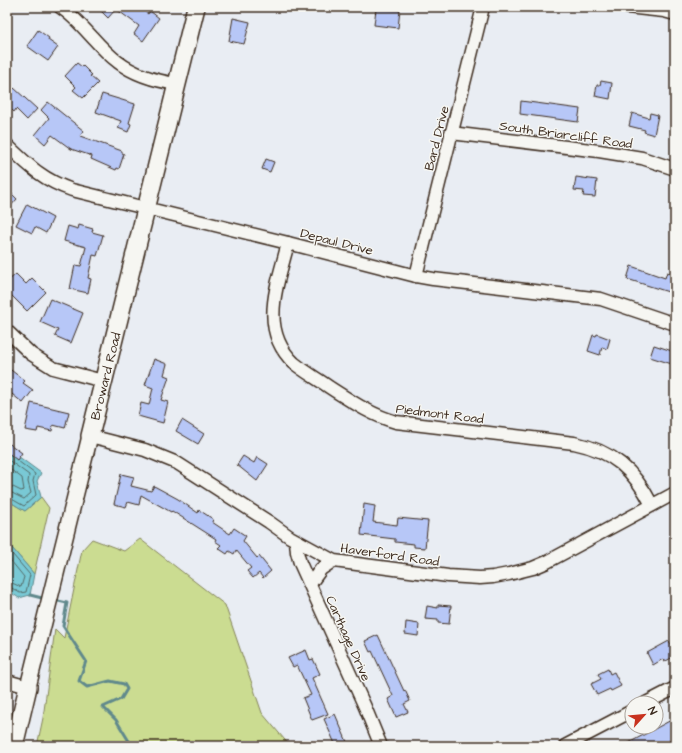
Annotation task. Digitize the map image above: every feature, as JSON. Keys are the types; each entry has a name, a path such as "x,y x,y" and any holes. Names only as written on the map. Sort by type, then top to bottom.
{"main road":[{"name":"Broward Road","path":"90,436 196,7"},
{"name":"Broward Road","path":"14,746 28,686"}],"street":[{"path":"60,7 86,29 117,61 131,70 150,78 177,84"},
{"name":"Bard Drive","path":"416,276 483,7"},
{"path":"627,7 664,11 675,14"},
{"name":"South Briarcliff Road","path":"452,133 599,151 642,158 675,169"},
{"name":"Depaul Drive","path":"7,146 42,177 56,185 72,190 416,276 601,299 675,324"},
{"name":"Piedmont Road","path":"288,243 274,302 274,325 281,346 287,355 300,367 366,410 380,418 391,421 591,446 616,459 628,469 644,490 652,505"},
{"path":"7,331 31,354 53,368 103,381"},
{"name":"Haverford Road","path":"90,436 146,450 176,463 296,541 333,561 448,576 474,578 493,577 528,569 547,562 675,493"},
{"name":"Broward Road","path":"28,686 90,436"},
{"name":"Carthage Drive","path":"296,541 297,552 310,584 381,746"},
{"path":"310,584 321,569 333,561"},
{"path":"7,681 28,686"},
{"path":"661,695 675,688"},
{"path":"565,746 624,715"}],"green space":[{"path":"41,497 49,508 34,574 7,542 7,500 25,511"},
{"path":"92,539 124,551 140,539 225,605 262,713 290,746 37,746 43,718 55,629 64,638 82,550"}],"water":[{"path":"7,448 41,473 37,481 41,497 25,511 7,500"},
{"path":"7,542 34,574 30,595 19,598 7,590"}],"building":[{"path":"97,7 139,7 148,14 150,11 159,18 143,41 134,34 139,26 116,9 108,18"},
{"path":"376,9 400,10 398,28 374,25"},
{"path":"233,18 250,22 244,44 229,41"},
{"path":"38,30 58,47 48,61 27,46"},
{"path":"77,63 82,67 83,66 92,75 90,76 98,83 83,98 73,90 76,87 65,76"},
{"path":"601,81 612,83 610,99 595,96 597,85 600,85"},
{"path":"14,88 37,109 27,120 16,109 14,112 7,105 7,95"},
{"path":"102,94 135,104 129,123 131,124 128,132 118,128 121,121 96,112"},
{"path":"521,101 580,109 578,122 520,114"},
{"path":"48,102 84,131 80,136 122,151 124,154 119,169 117,168 116,170 91,159 92,156 71,149 52,135 45,144 35,135 49,118 41,110"},
{"path":"632,113 649,118 650,113 658,115 654,135 644,132 645,130 629,126"},
{"path":"266,159 274,162 270,172 262,169"},
{"path":"576,177 597,180 595,197 583,196 584,191 574,190"},
{"path":"7,189 17,199 7,210"},
{"path":"27,204 53,218 46,233 35,227 32,233 16,225"},
{"path":"79,225 93,229 92,232 103,235 97,256 93,255 88,278 91,279 88,293 70,289 75,265 81,266 86,247 64,241 68,226 78,229"},
{"path":"631,266 665,278 667,272 675,275 675,294 627,279"},
{"path":"16,274 26,284 32,278 46,292 27,311 7,291 7,282"},
{"path":"50,299 83,313 71,343 55,336 58,330 40,322"},
{"path":"597,334 610,339 607,349 602,347 600,355 588,351 593,335 596,336"},
{"path":"654,345 675,352 675,365 650,357"},
{"path":"154,359 167,364 164,375 169,377 161,400 168,402 163,423 138,416 141,403 149,405 153,388 145,385"},
{"path":"7,367 25,381 23,383 33,390 23,403 7,390"},
{"path":"31,403 69,412 65,428 53,425 52,431 38,428 37,432 25,430"},
{"path":"182,420 204,434 198,444 176,431"},
{"path":"7,442 22,453 17,460 7,452"},
{"path":"243,456 254,463 257,457 268,464 257,481 237,465"},
{"path":"121,474 134,477 131,486 151,491 154,486 178,499 198,513 199,510 213,519 212,522 230,534 234,528 246,536 243,541 257,558 259,556 271,571 263,578 259,573 253,578 247,571 251,568 236,550 234,554 229,551 227,554 218,548 221,545 215,541 216,539 172,511 171,512 141,495 139,505 128,502 126,507 114,504"},
{"path":"364,504 375,506 373,522 397,525 398,518 428,521 425,548 414,547 414,544 395,542 395,539 361,535"},
{"path":"438,605 451,606 449,624 438,623 438,620 425,619 427,606 438,608"},
{"path":"406,622 419,624 418,636 405,634"},
{"path":"378,635 410,701 404,704 408,712 396,717 388,699 393,696 372,651 370,652 365,641"},
{"path":"669,641 675,656 664,662 663,659 653,665 647,653"},
{"path":"306,650 310,660 313,659 320,674 312,678 328,714 312,720 303,698 311,695 297,665 293,667 288,658"},
{"path":"608,669 610,674 614,672 621,686 597,695 591,684 601,679 598,674"},
{"path":"335,714 347,742 339,746 336,746 324,719"},
{"path":"675,718 675,735 670,738 671,740 659,746 623,746 643,735 664,735 664,724"}],"waterway":[{"path":"30,595 46,599"},
{"path":"54,600 67,603 63,626 86,661 79,681 87,687 110,681 124,684 127,689 121,699 103,707 116,720 132,746"}]}
